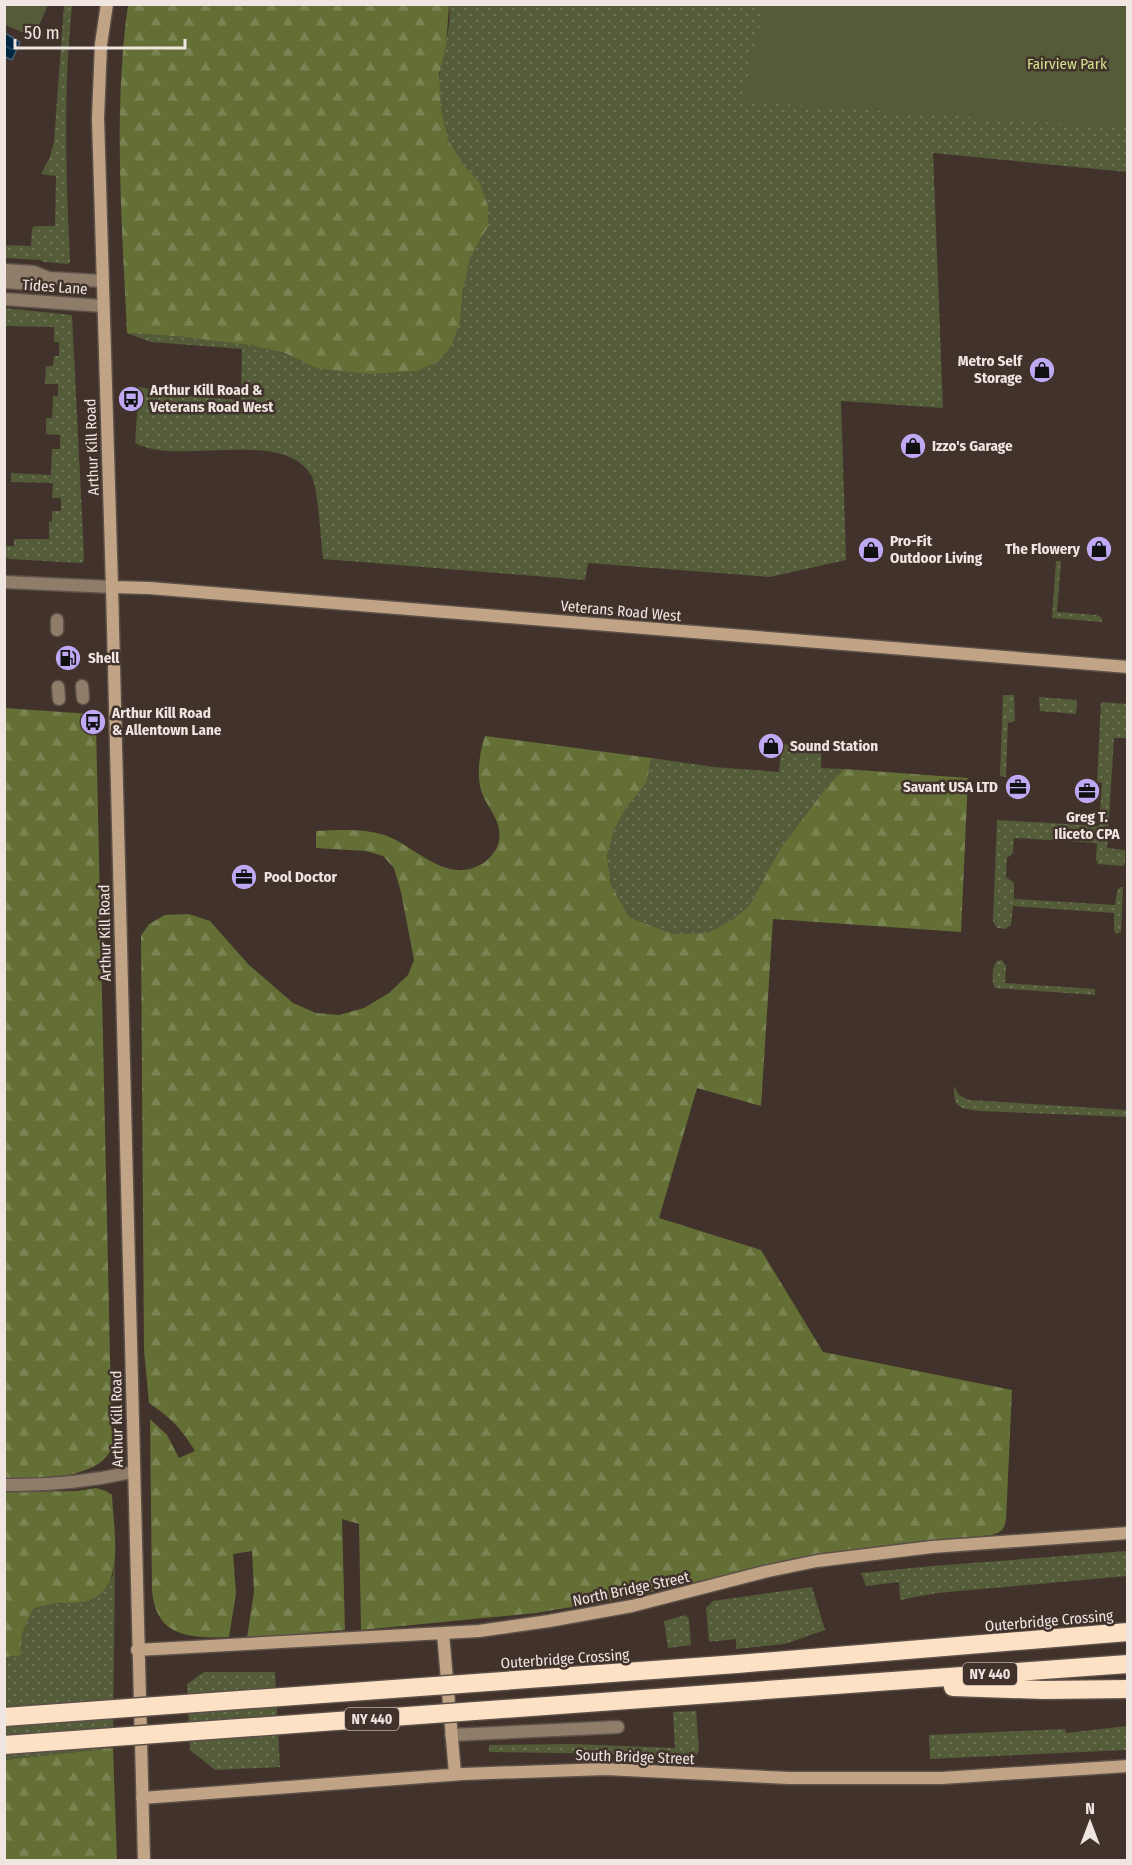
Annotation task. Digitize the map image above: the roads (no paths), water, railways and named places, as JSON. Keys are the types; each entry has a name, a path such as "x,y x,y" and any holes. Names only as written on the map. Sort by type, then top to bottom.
{"highway":[{"path":"1044,1639 1128,1622"},
{"name":"Outerbridge Crossing","path":"4,1717 737,1664 1128,1632"},
{"name":"NY 440","path":"4,1745 1128,1664"},
{"path":"853,1683 1043,1689 1128,1689"}],"street":[{"name":"Arthur Kill Road","path":"106,4 98,118 144,1860"},
{"name":"Tides Lane","path":"4,270 34,272 50,278 102,281"},
{"name":"Tides Lane","path":"4,282 33,284 50,278"},
{"name":"Tides Lane","path":"4,299 103,306"},
{"path":"4,582 112,586"},
{"name":"Veterans Road West","path":"112,586 1128,667"},
{"path":"4,1485 30,1486 90,1481 133,1472"},
{"name":"North Bridge Street","path":"137,1650 443,1633 540,1623 632,1606 764,1572 841,1557 932,1547 1128,1533"},
{"path":"443,1633 455,1774"},
{"path":"452,1736 618,1727"},
{"name":"South Bridge Street","path":"142,1798 455,1774 606,1769 789,1778 942,1778 1128,1766"}],"water":[{"path":"5,33 20,42 12,60 5,57"}],"place":[{"name":"Metro Self Storage","path":"1042,370"},
{"name":"Arthur Kill Road & Veterans Road West","path":"131,399"},
{"name":"Izzo's Garage","path":"913,446"},
{"name":"The Flowery","path":"1099,549"},
{"name":"Pro-Fit Outdoor Living","path":"871,550"},
{"name":"Shell","path":"68,658"},
{"name":"Arthur Kill Road & Allentown Lane","path":"93,722"},
{"name":"Sound Station","path":"771,746"},
{"name":"Savant USA LTD","path":"1018,787"},
{"name":"Greg T. Iliceto CPA","path":"1087,791"},
{"name":"Pool Doctor","path":"244,877"}],"park label":[{"name":"Fairview Park","path":"1067,64"}]}
